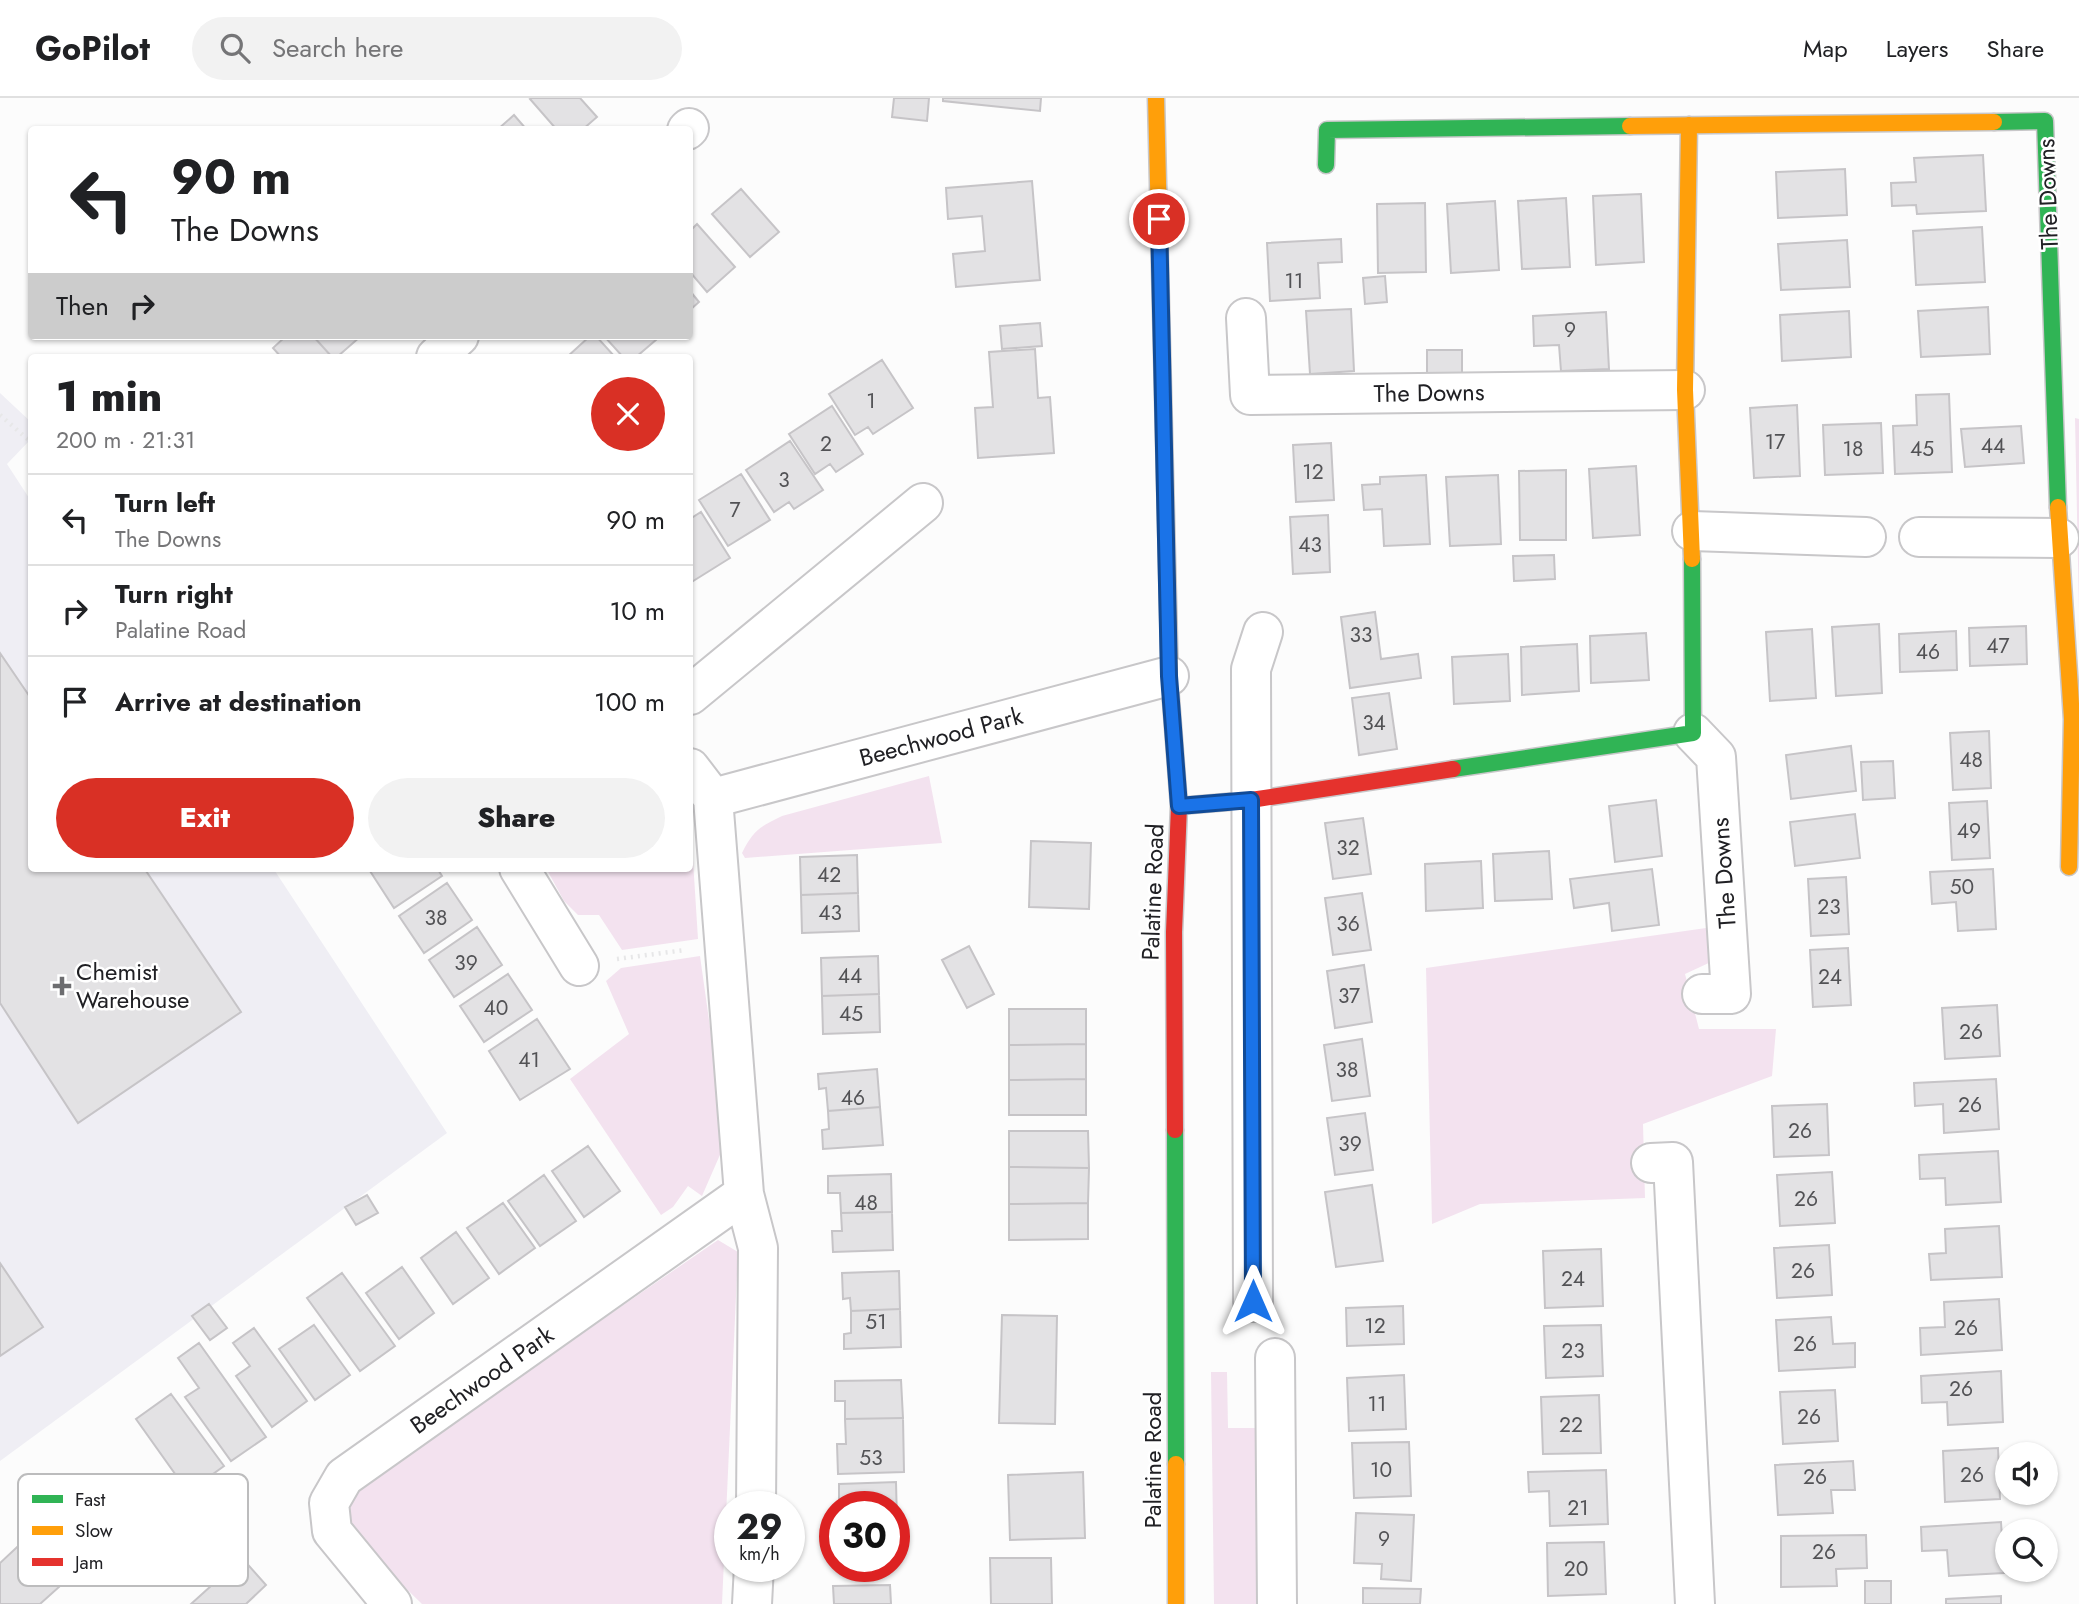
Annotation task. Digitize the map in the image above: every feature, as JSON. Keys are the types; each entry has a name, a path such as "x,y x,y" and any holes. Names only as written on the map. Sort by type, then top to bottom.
{"street":[{"name":"Palatine Road","path":"1156,98 1169,676 1179,806 1174,932 1176,1604"},
{"name":"The Downs","path":"1326,165 1327,130 2045,121 2059,538 2076,718 2069,867"},
{"path":"1179,806 1251,800 1693,733 1692,531 1685,390 1689,125"},
{"name":"The Downs","path":"1246,318 1250,395 1685,390"},
{"path":"439,354 455,340"},
{"path":"693,693 923,503"},
{"path":"1692,531 1866,537"},
{"path":"1919,537 2059,538"},
{"path":"1253,1301 1251,669 1263,632"},
{"name":"Beechwood Park","path":"713,798 1169,676"},
{"name":"The Downs","path":"1693,733 1716,757 1731,993 1702,994"},
{"path":"693,772 713,798 744,1194 758,1248 756,1491"},
{"path":"521,872 579,966"},
{"path":"1651,1163 1672,1162 1695,1604"},
{"name":"Beechwood Park","path":"392,1604 332,1531 329,1503 344,1477 744,1194"},
{"path":"1276,1358 1277,1604"},
{"path":"752,1604 753,1582"}],"path":[{"path":"0,415 28,440"},
{"path":"579,966 724,944"}],"shaded area":[{"path":"0,393 28,419 28,442 7,464 28,496 28,872 276,872 447,1133 0,1461"},
{"path":"2075,418 2079,419 2079,611"},
{"path":"929,776 942,843 745,858 742,853 758,830 782,816"},
{"path":"693,860 698,939 622,950 599,915 578,915 564,901 548,872 693,872"},
{"path":"1713,927 1713,961 1685,974 1699,1029 1776,1029 1772,1076 1643,1124 1645,1198 1480,1204 1432,1224 1426,968"},
{"path":"700,956 726,1141 702,1196 688,1186 673,1207 661,1215 570,1079 629,1034 606,981 621,968"},
{"path":"718,1240 738,1252 727,1491 714,1491 714,1582 723,1582 722,1604 422,1604 353,1537 348,1503 370,1479"},
{"path":"1211,1372 1227,1372 1228,1428 1257,1428 1259,1604 1214,1604"}],"building":[{"path":"580,98 597,117 587,126 554,126 530,99"},
{"path":"894,98 929,98 927,121 892,117"},
{"path":"943,98 1041,98 1040,111 943,101"},
{"path":"514,115 524,126 502,126"},
{"path":"1983,155 1986,211 1917,214 1916,205 1892,206 1891,183 1916,182 1914,158"},
{"path":"1845,169 1847,215 1778,218 1776,172"},
{"path":"1032,181 1040,280 956,287 953,254 985,251 982,216 948,219 946,188"},
{"path":"741,189 779,232 750,257 712,214"},
{"path":"1641,194 1644,262 1596,265 1593,196"},
{"path":"1566,198 1570,267 1522,269 1518,201"},
{"path":"1495,201 1499,270 1451,273 1447,204"},
{"path":"1425,203 1426,272 1378,273 1377,204"},
{"path":"697,224 735,267 707,292 693,276 693,228"},
{"path":"1982,227 1985,282 1916,285 1913,231"},
{"path":"1341,239 1342,262 1318,263 1320,298 1270,301 1267,243"},
{"path":"1847,240 1850,287 1781,290 1778,244"},
{"path":"1385,276 1387,302 1365,304 1363,278"},
{"path":"693,295 699,302 693,307"},
{"path":"1988,307 1990,354 1921,357 1918,311"},
{"path":"1351,309 1354,371 1310,374 1306,311"},
{"path":"1849,311 1851,357 1782,361 1780,315"},
{"path":"1606,312 1609,369 1561,371 1559,345 1534,346 1533,316"},
{"path":"1040,323 1042,346 1002,349 1000,326"},
{"path":"282,340 317,340 329,354 278,354 273,348"},
{"path":"317,340 356,340 340,354 329,354"},
{"path":"586,340 600,340 612,354 570,354"},
{"path":"608,340 656,340 640,354 620,354"},
{"path":"1035,349 1038,398 1050,397 1054,453 978,458 975,408 993,407 989,352"},
{"path":"1427,350 1462,350 1462,375 1427,376"},
{"path":"882,360 913,408 873,434 868,427 855,435 829,394"},
{"path":"1949,394 1952,472 1895,474 1893,426 1917,425 1916,395"},
{"path":"1797,405 1800,476 1754,478 1750,408"},
{"path":"832,406 863,454 836,472 830,464 815,474 789,434"},
{"path":"1881,423 1883,473 1825,475 1823,425"},
{"path":"2021,426 2024,463 1965,467 1961,429"},
{"path":"790,441 823,490 794,509 789,502 774,512 746,470"},
{"path":"1331,443 1334,500 1296,502 1293,445"},
{"path":"1636,466 1640,535 1593,538 1589,469"},
{"path":"1566,470 1566,540 1520,540 1519,471"},
{"path":"741,474 770,520 728,546 699,500"},
{"path":"1426,475 1430,544 1384,546 1382,509 1364,510 1362,485 1380,484 1380,477"},
{"path":"1498,475 1501,544 1450,546 1446,477"},
{"path":"701,512 730,558 693,581 693,517"},
{"path":"1328,515 1330,572 1293,574 1290,517"},
{"path":"1554,555 1555,579 1514,581 1513,556"},
{"path":"1375,612 1381,659 1418,654 1421,678 1350,688 1341,617"},
{"path":"1879,624 1882,693 1836,696 1832,627"},
{"path":"2026,626 2027,664 1970,666 1969,628"},
{"path":"1812,629 1816,698 1770,701 1766,632"},
{"path":"1956,631 1957,670 1900,672 1899,634"},
{"path":"1646,633 1649,680 1591,683 1590,636"},
{"path":"1577,644 1579,691 1522,695 1521,647"},
{"path":"0,653 28,694 28,872 147,872 241,1012 78,1123 0,1003"},
{"path":"1508,654 1510,701 1454,704 1452,657"},
{"path":"1389,693 1397,749 1359,755 1352,698"},
{"path":"1989,731 1991,788 1953,790 1950,733"},
{"path":"1851,746 1856,791 1791,799 1786,755"},
{"path":"1893,761 1895,798 1863,800 1861,762"},
{"path":"1656,800 1662,856 1615,862 1609,806"},
{"path":"1987,801 1990,858 1952,860 1949,803"},
{"path":"1855,814 1860,858 1795,866 1790,822"},
{"path":"1363,818 1371,874 1333,879 1325,823"},
{"path":"1031,841 1091,843 1089,909 1029,907"},
{"path":"1549,851 1552,899 1495,901 1493,854"},
{"path":"857,855 858,893 801,895 800,857"},
{"path":"1481,861 1483,908 1426,911 1425,864"},
{"path":"1652,869 1659,925 1612,931 1609,903 1574,908 1570,879"},
{"path":"1993,869 1996,929 1958,931 1956,902 1932,904 1930,872"},
{"path":"371,872 440,872 442,876 394,908"},
{"path":"1846,877 1849,934 1811,936 1808,879"},
{"path":"447,883 472,920 424,953 399,916"},
{"path":"858,893 859,931 802,933 801,895"},
{"path":"1362,893 1371,950 1333,955 1325,898"},
{"path":"477,927 502,965 454,997 429,960"},
{"path":"969,946 994,994 967,1008 942,960"},
{"path":"1848,948 1851,1005 1813,1007 1810,950"},
{"path":"878,956 879,994 822,996 821,958"},
{"path":"1364,965 1372,1022 1335,1028 1327,971"},
{"path":"508,974 532,1010 484,1042 460,1006"},
{"path":"879,994 880,1032 823,1034 822,996"},
{"path":"1997,1005 2000,1056 1945,1059 1942,1008"},
{"path":"1009,1009 1086,1009 1086,1044 1009,1045"},
{"path":"537,1019 570,1069 520,1100 489,1051"},
{"path":"1362,1039 1370,1096 1332,1101 1324,1045"},
{"path":"1086,1044 1086,1079 1009,1080 1009,1045"},
{"path":"877,1069 880,1107 828,1111 826,1088 819,1089 818,1074"},
{"path":"1086,1079 1086,1115 1009,1115 1009,1080"},
{"path":"1996,1079 1999,1129 1944,1133 1943,1104 1915,1106 1914,1083"},
{"path":"1827,1104 1829,1155 1774,1157 1772,1106"},
{"path":"880,1107 883,1145 823,1149 822,1130 829,1129 828,1111"},
{"path":"1365,1113 1373,1170 1335,1175 1327,1118"},
{"path":"1009,1131 1088,1131 1089,1168 1009,1167"},
{"path":"588,1146 620,1191 584,1217 552,1171"},
{"path":"1998,1151 2001,1202 1946,1205 1945,1178 1920,1179 1919,1155"},
{"path":"1009,1167 1089,1168 1088,1203 1009,1204"},
{"path":"1832,1172 1835,1223 1780,1226 1777,1175"},
{"path":"891,1174 892,1212 841,1213 840,1193 828,1193 828,1176"},
{"path":"544,1175 576,1221 540,1246 508,1201"},
{"path":"1372,1185 1383,1261 1336,1267 1325,1192"},
{"path":"367,1195 378,1213 356,1225 345,1207"},
{"path":"503,1203 535,1248 499,1274 467,1228"},
{"path":"1088,1203 1088,1239 1009,1240 1009,1204"},
{"path":"892,1212 893,1250 833,1252 832,1231 842,1231 841,1213"},
{"path":"1999,1226 2002,1277 1931,1280 1929,1254 1946,1253 1945,1229"},
{"path":"456,1232 489,1278 453,1304 421,1258"},
{"path":"1829,1245 1832,1295 1777,1298 1774,1248"},
{"path":"1601,1249 1603,1306 1545,1308 1543,1251"},
{"path":"0,1263 43,1327 0,1356"},
{"path":"402,1267 434,1313 399,1339 366,1293"},
{"path":"899,1271 900,1309 851,1311 850,1298 843,1299 842,1273"},
{"path":"342,1273 395,1346 360,1371 307,1298"},
{"path":"1999,1299 2002,1350 1921,1355 1920,1328 1945,1327 1944,1302"},
{"path":"209,1304 227,1328 210,1340 192,1316"},
{"path":"1403,1306 1404,1344 1347,1346 1346,1308"},
{"path":"900,1309 901,1347 844,1349 844,1334 851,1333 851,1311"},
{"path":"1002,1315 1057,1316 1055,1424 999,1423"},
{"path":"1831,1317 1833,1344 1855,1343 1855,1367 1779,1371 1776,1320"},
{"path":"314,1325 350,1375 315,1400 279,1349"},
{"path":"1601,1325 1603,1376 1546,1378 1544,1326"},
{"path":"254,1328 307,1401 272,1427 236,1376 250,1366 233,1343"},
{"path":"199,1343 266,1437 231,1461 185,1397 199,1388 178,1358"},
{"path":"2001,1371 2003,1422 1948,1425 1947,1402 1922,1403 1921,1376"},
{"path":"1404,1375 1406,1429 1349,1431 1347,1378"},
{"path":"901,1380 903,1418 845,1419 845,1401 835,1401 835,1381"},
{"path":"1835,1390 1838,1441 1783,1444 1780,1392"},
{"path":"171,1394 224,1466 213,1474 175,1474 136,1419"},
{"path":"1599,1395 1601,1453 1543,1454 1541,1397"},
{"path":"903,1418 904,1472 838,1474 837,1444 846,1444 845,1419"},
{"path":"1409,1442 1411,1496 1354,1498 1352,1443"},
{"path":"1995,1448 1995,1499 1945,1502 1943,1451"},
{"path":"1853,1461 1855,1490 1831,1490 1833,1513 1778,1515 1775,1465"},
{"path":"1606,1470 1608,1524 1550,1526 1549,1491 1529,1492 1528,1472"},
{"path":"1083,1472 1085,1538 1010,1540 1008,1475"},
{"path":"896,1482 896,1491 839,1491 839,1484"},
{"path":"1356,1513 1414,1515 1411,1581 1381,1579 1382,1564 1354,1563"},
{"path":"1995,1522 1995,1573 1949,1576 1947,1550 1922,1551 1921,1527"},
{"path":"1866,1535 1867,1568 1836,1569 1837,1586 1781,1587 1781,1536"},
{"path":"1604,1542 1606,1594 1548,1596 1547,1543"},
{"path":"18,1546 18,1586 60,1586 40,1604 0,1604 0,1563"},
{"path":"990,1558 1051,1558 1052,1604 991,1604"},
{"path":"248,1565 266,1585 246,1604 191,1604 211,1586 248,1586"},
{"path":"1865,1581 1891,1581 1891,1604 1865,1604"},
{"path":"890,1585 891,1604 834,1604 833,1586"},
{"path":"1363,1588 1421,1589 1420,1604 1363,1604"},
{"path":"2001,1596 2001,1604 1946,1604 1946,1599"}],"traffic: fast":[{"path":"1994,122 2045,121 2058,507"},
{"path":"1326,165 1327,130 1630,126"},
{"path":"1453,769 1693,733 1692,559"},
{"path":"1175,1130 1176,1464"}],"traffic: slow":[{"path":"1156,98 1170,687"},
{"path":"1630,126 1994,122"},
{"path":"1689,125 1685,390 1692,559"},
{"path":"2058,507 2072,719 2069,867"},
{"path":"1176,1464 1176,1604"}],"traffic: jam":[{"path":"1170,687 1179,806 1174,932 1175,1130"},
{"path":"1179,806 1251,800 1453,769"}],"place":[{"name":"Chemist Warehouse","path":"62,986"}],"route":[{"path":"1159,219 1169,676 1179,806 1251,800 1253,1301"}]}
